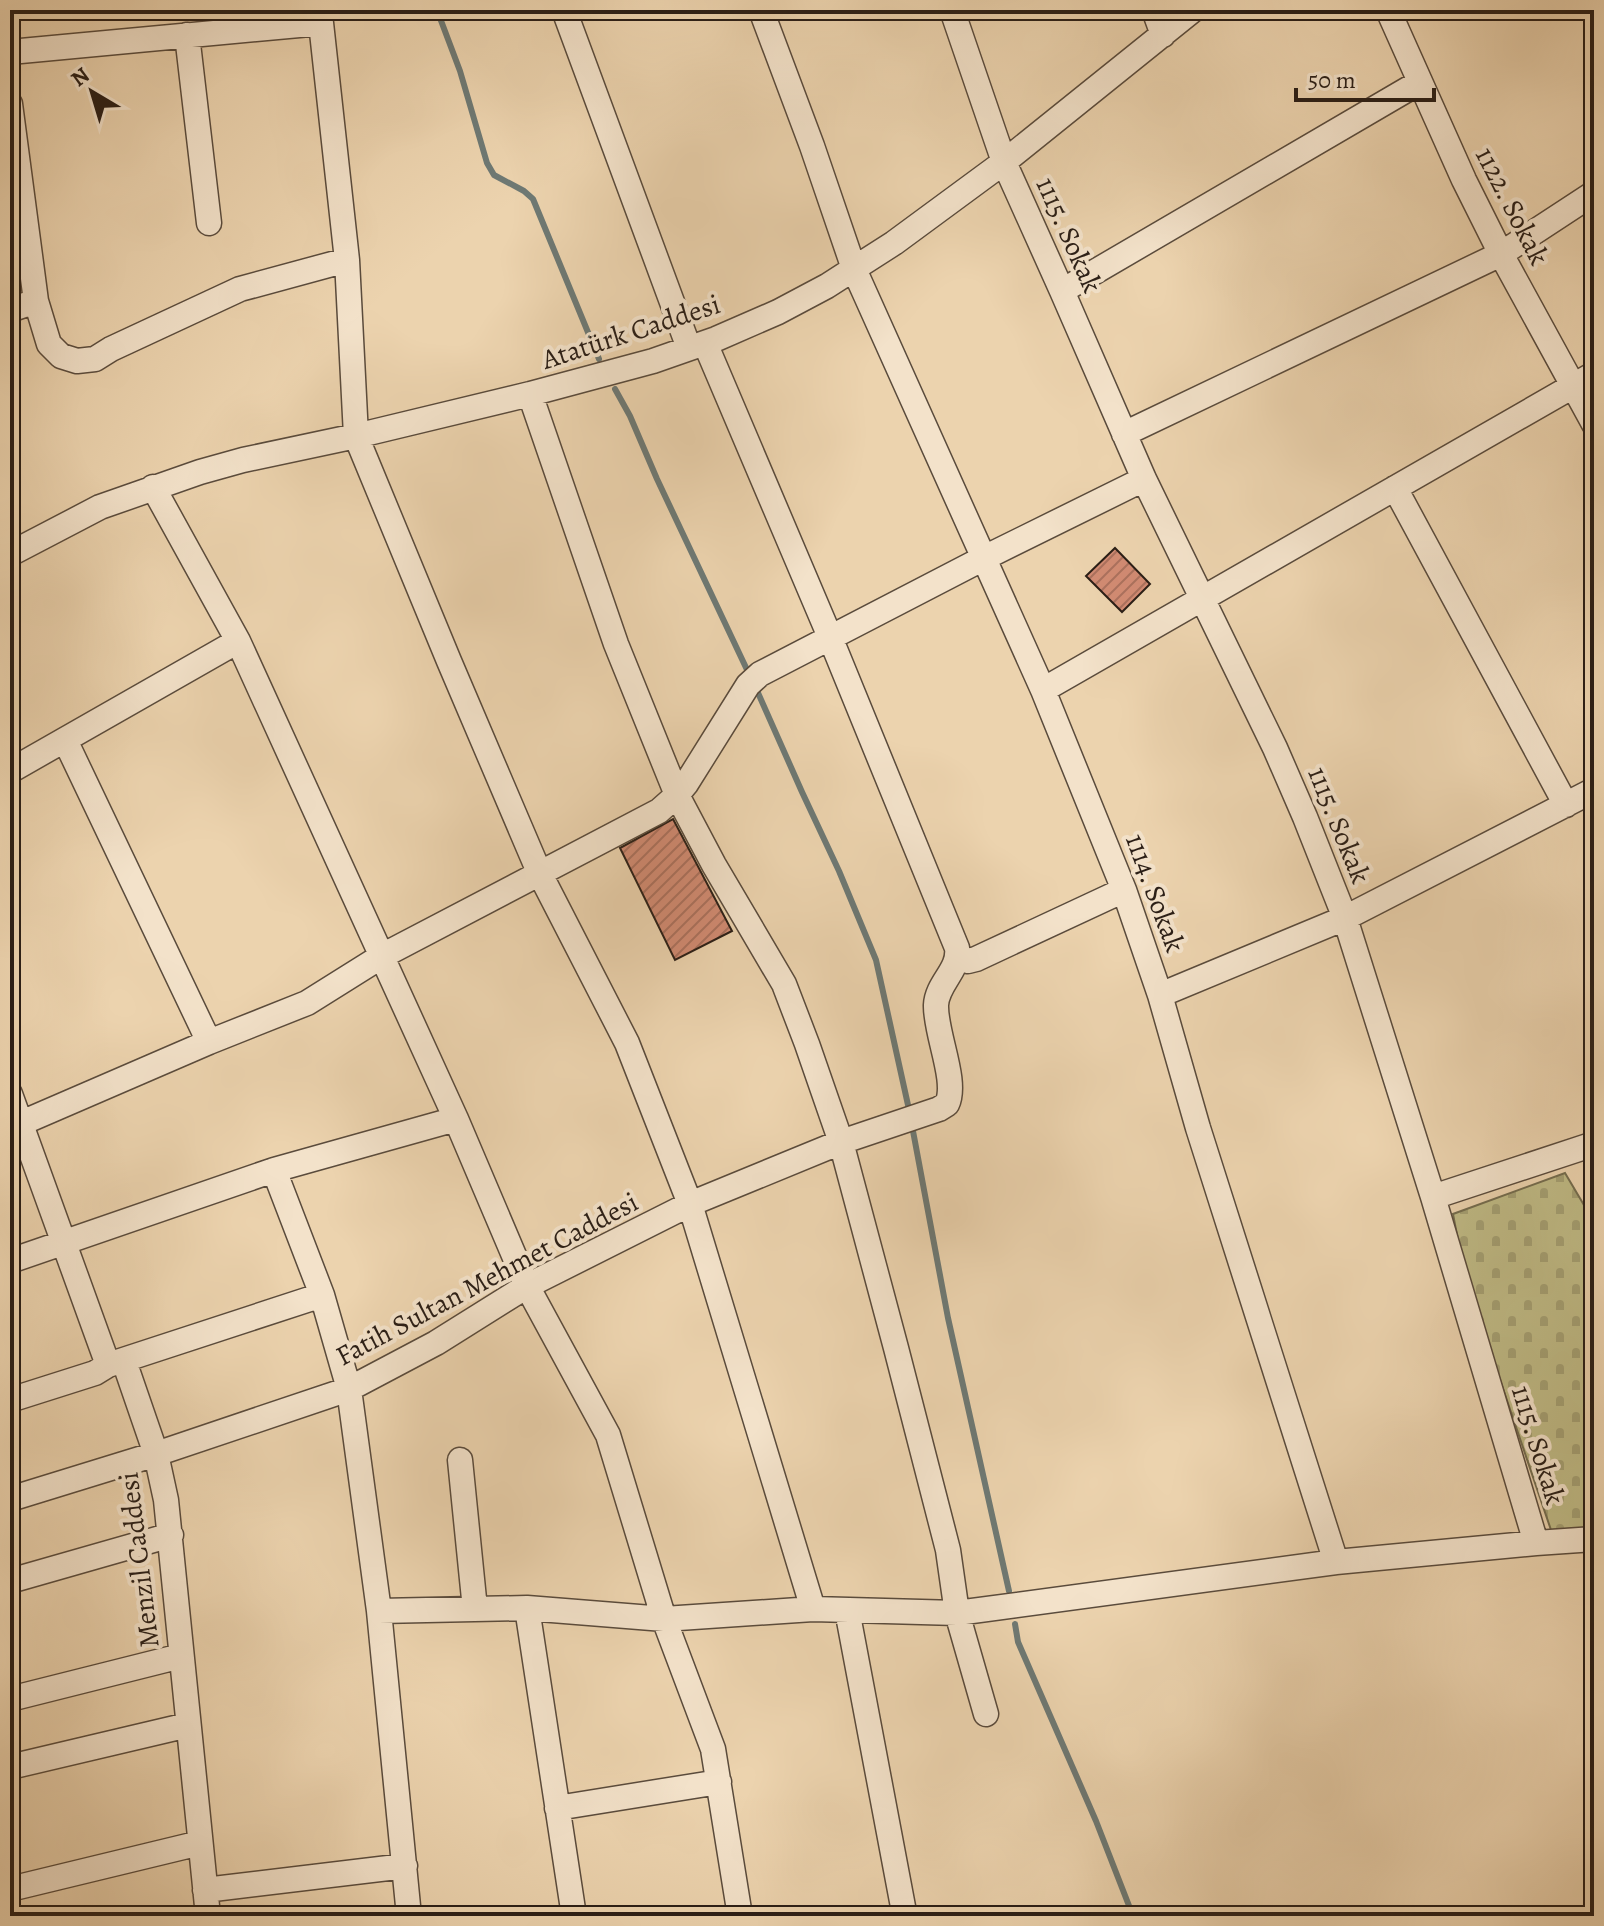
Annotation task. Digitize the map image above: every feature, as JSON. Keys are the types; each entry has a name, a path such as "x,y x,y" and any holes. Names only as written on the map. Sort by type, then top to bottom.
{"street":[{"path":"564,10 697,346 830,637 945,917 958,958 968,961 976,959 1124,890"},
{"name":"1114. Sokak","path":"761,10 854,269 1043,690 1124,890 1160,995 1198,1128 1336,1562"},
{"name":"1115. Sokak","path":"952,10 1004,162 1144,479 1275,748 1345,918 1433,1197 1536,1543"},
{"path":"1154,10 1163,35"},
{"name":"Atatürk Caddesi","path":"10,554 100,507 153,487 243,460 530,394 653,361 778,312 827,286 894,243 1004,162 1193,10"},
{"name":"1122. Sokak","path":"1388,10 1464,180 1501,254 1584,380 1594,424"},
{"path":"10,52 321,23 347,260 356,436 539,872 627,1043 690,1204 813,1609"},
{"path":"187,35 209,223"},
{"path":"1062,291 1420,82"},
{"path":"10,104 36,301 49,344 61,356 77,361 95,359 217,298 347,260"},
{"path":"1124,434 1501,254 1594,193"},
{"path":"10,310 36,301"},
{"path":"1043,690 1584,380"},
{"path":"530,394 616,644 677,795 784,984 841,1142 948,1550 957,1613 986,1714"},
{"path":"16,1126 307,1003 382,956 659,811 686,784 756,677 1144,479"},
{"path":"153,487 238,641 456,1119 527,1286 608,1435 664,1619 713,1749 740,1916"},
{"path":"1395,488 1566,805"},
{"path":"10,771 238,641"},
{"path":"65,740 209,1042"},
{"path":"1160,995 1345,918 1594,790"},
{"name":"Fatih Sultan Mehmet Caddesi","path":"10,1499 349,1389 436,1343 527,1286 690,1204 841,1142 939,1109 947,1104 951,1090 936,1003 940,989 958,958"},
{"name":"Menzil Caddesi","path":"10,1094 16,1126 156,1454 171,1535 208,1916"},
{"path":"10,1261 274,1170 456,1119"},
{"path":"1433,1197 1594,1144"},
{"path":"274,1170 322,1295 349,1389 379,1611 409,1916"},
{"path":"10,1400 322,1295"},
{"path":"460,1460 475,1609"},
{"path":"10,1581 171,1535"},
{"path":"379,1611 527,1608 664,1619 813,1609 957,1613 1336,1562 1594,1539"},
{"path":"527,1608 574,1916"},
{"path":"847,1610 904,1912"},
{"path":"10,1699 181,1656"},
{"path":"10,1767 188,1725"},
{"path":"557,1808 719,1782"},
{"path":"10,1889 200,1843"},
{"path":"205,1890 405,1866"}],"green space":[{"path":"1565,1173 1594,1222 1594,1527 1551,1530 1465,1277 1453,1214"}],"building":[{"path":"1115,548 1150,584 1122,612 1086,576"},
{"path":"673,819 732,931 675,960 620,848"}],"waterway":[{"path":"437,10 460,71 487,163 494,175 533,199 599,359"},
{"path":"615,389 749,674"},
{"path":"755,686 876,960 908,1105"},
{"path":"913,1131 948,1318 1009,1591"},
{"path":"1015,1624 1018,1642 1096,1821 1133,1916"}]}
